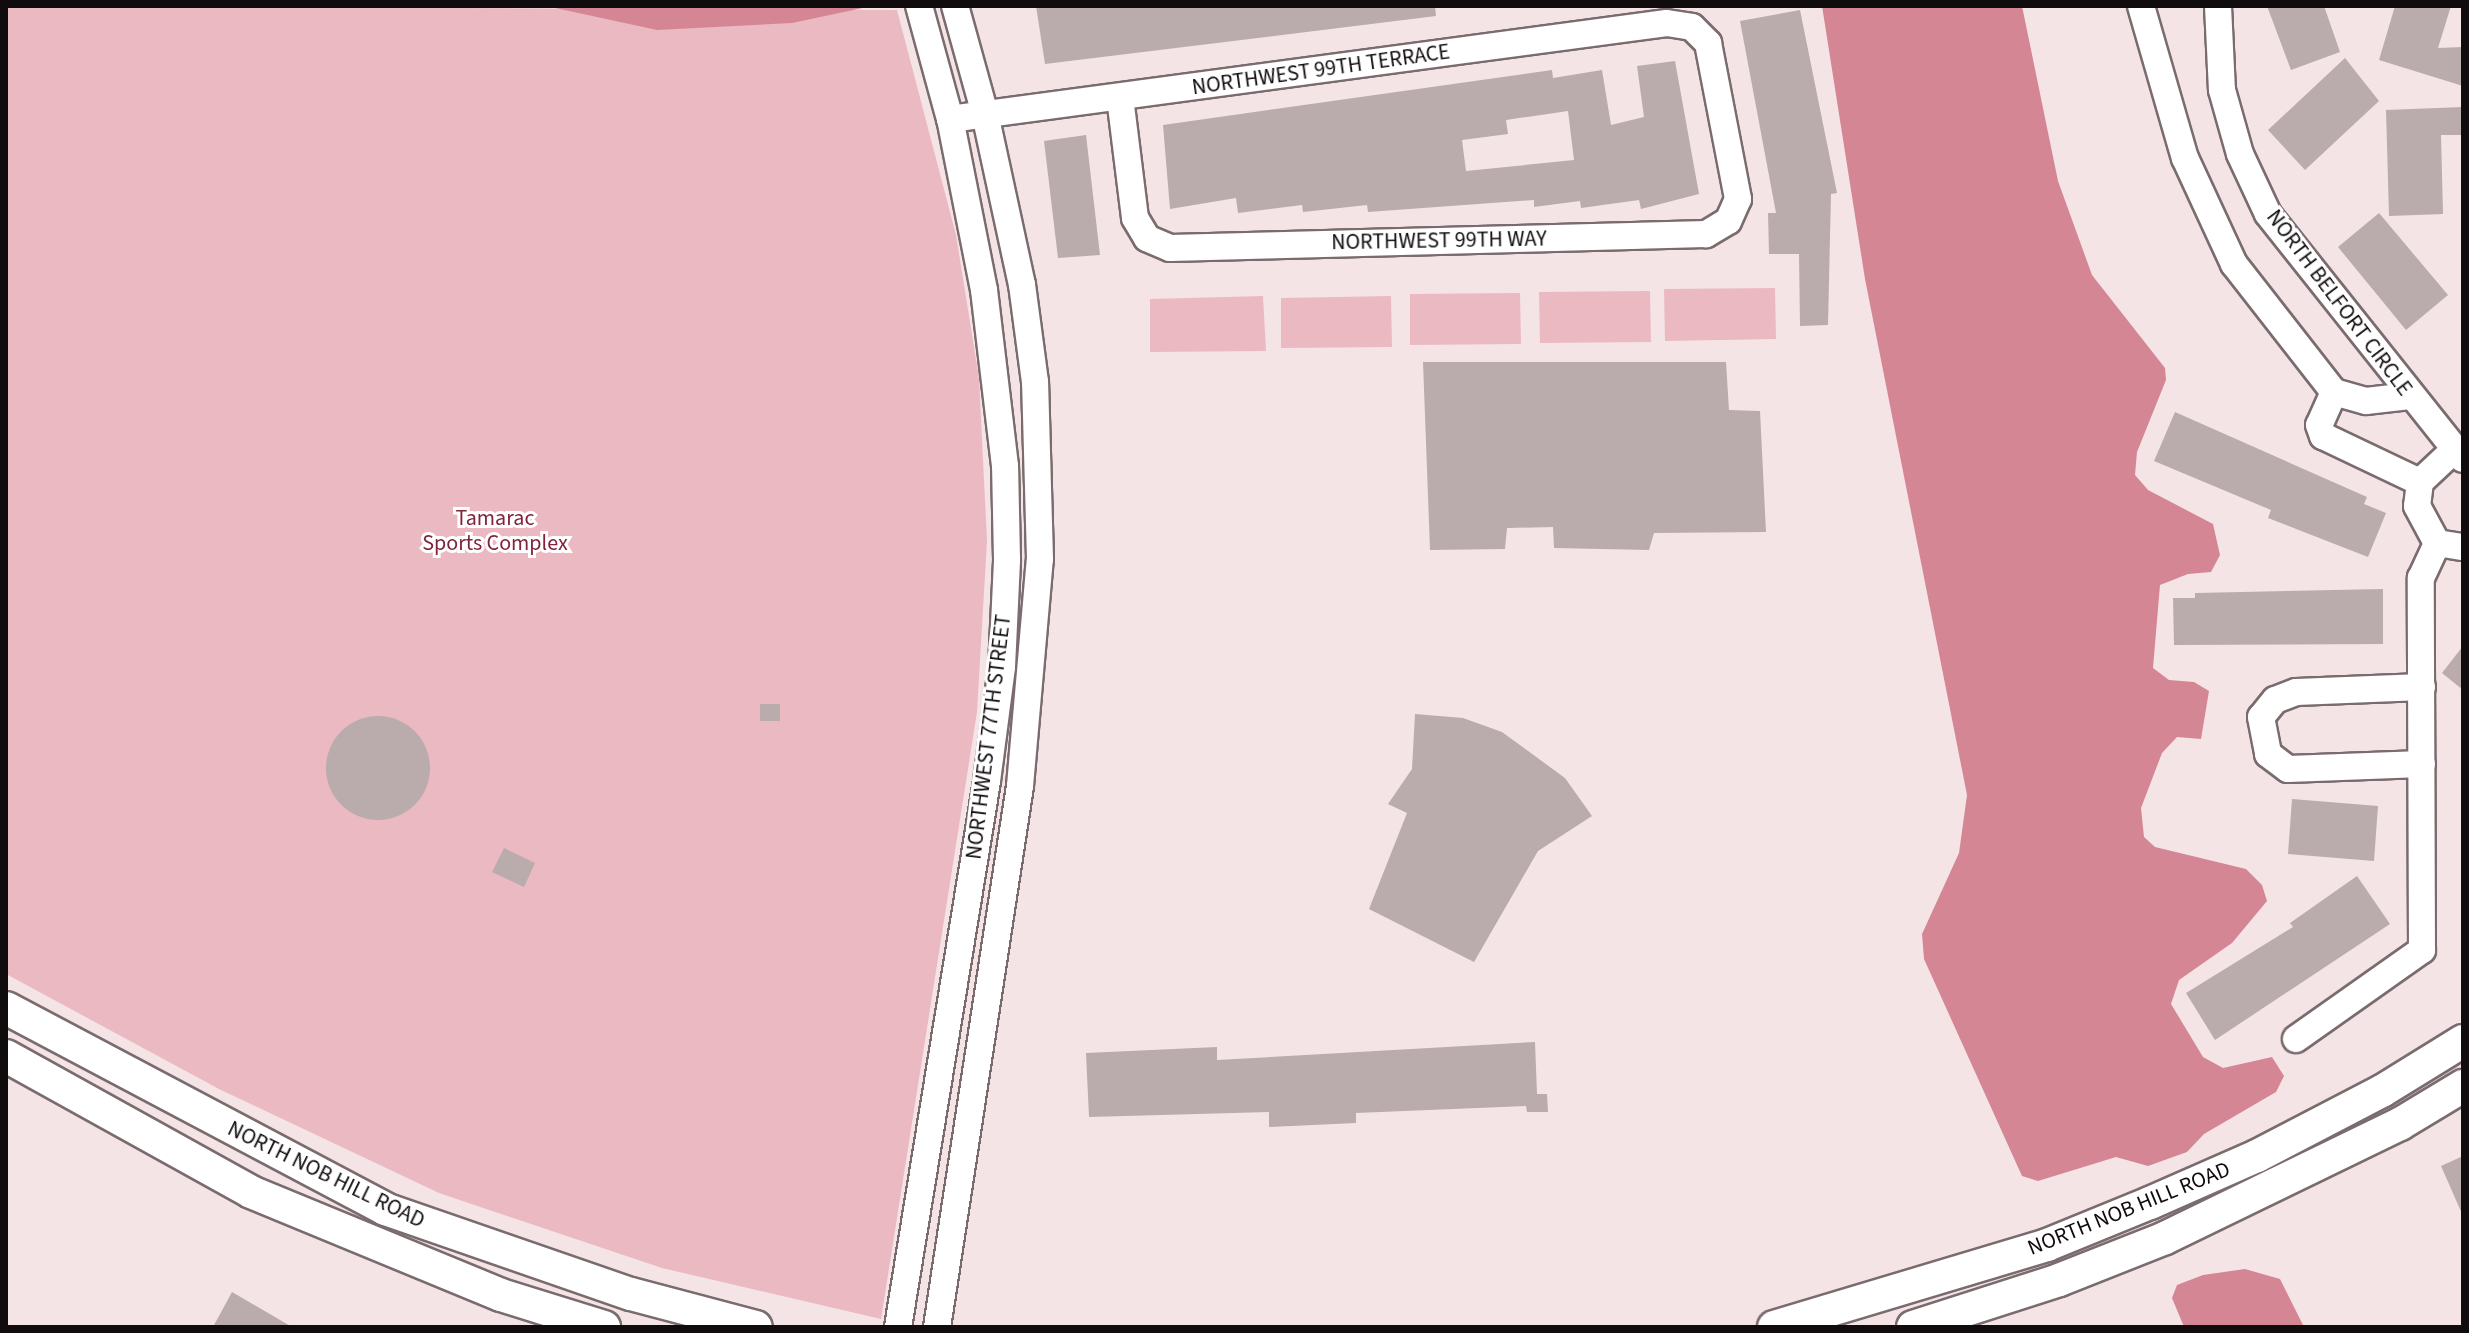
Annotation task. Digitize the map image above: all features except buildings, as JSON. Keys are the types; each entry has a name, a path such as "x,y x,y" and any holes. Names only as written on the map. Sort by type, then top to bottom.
{"main road":[{"name":"NORTH NOB HILL ROAD","path":"6,1008 385,1209 631,1294 756,1327"},
{"name":"NORTH NOB HILL ROAD","path":"1774,1327 2018,1254 2150,1203 2257,1156 2463,1041"},
{"name":"NORTH NOB HILL ROAD","path":"6,1056 251,1192 401,1257 604,1327"},
{"name":"NORTH NOB HILL ROAD","path":"1913,1327 2165,1238 2400,1124 2463,1086"}],"street":[{"name":"NORTHWEST 77TH STREET","path":"898,1327 987,781 1002,667 1006,575 1005,466 997,385 950,119 919,6"},
{"name":"NORTHWEST 77TH STREET","path":"937,1327 1020,786 1040,559 1035,382 1022,285 985,114 955,6"},
{"path":"2141,6 2185,158 2234,264 2334,392 2366,401 2410,396"},
{"name":"NORTH BELFORT CIRCLE","path":"2218,6 2222,90 2240,154 2268,214 2458,455 2420,482"},
{"name":"NORTHWEST 99TH TERRACE","path":"950,119 1667,23 1692,27 1708,43 1738,199 1728,221"},
{"name":"NORTHWEST 99TH WAY","path":"1120,97 1135,218 1147,238 1170,248 1706,234 1728,221"},
{"path":"2296,1039 2422,950 2421,578 2450,545 2417,506 2420,482 2323,436 2319,425 2334,392"},
{"path":"2422,687 2296,692 2275,700 2261,717 2261,737 2268,754 2288,769 2422,764"}],"green space":[{"name":"Tamarac Sports Complex","path":"6,6 897,10 956,235 979,378 987,541 977,712 881,1319 662,1268 439,1193 219,1089 6,974"},
{"path":"1775,288 1776,339 1665,341 1664,289"},
{"path":"1650,291 1651,342 1540,343 1539,292"},
{"path":"1520,293 1521,344 1410,345 1410,294"},
{"path":"1263,296 1266,351 1150,352 1150,299"},
{"path":"1391,296 1392,347 1281,348 1281,298"}],"shaded area":[{"path":"546,6 872,6 792,23 657,30"},
{"path":"1822,6 2022,6 2058,181 2092,275 2165,368 2166,380 2137,452 2135,475 2148,490 2213,524 2220,555 2211,572 2188,574 2160,585 2153,668 2169,680 2194,682 2209,691 2201,739 2177,737 2162,753 2141,808 2144,837 2155,847 2246,869 2262,885 2267,901 2232,943 2179,980 2171,1004 2203,1057 2223,1068 2272,1057 2284,1076 2276,1092 2204,1134 2187,1152 2148,1166 2116,1157 2038,1181 2022,1176 1924,959 1922,934 1959,853 1967,795 1865,279"},
{"path":"2245,1269 2280,1279 2304,1327 2184,1327 2172,1298 2177,1285 2203,1275"}]}
